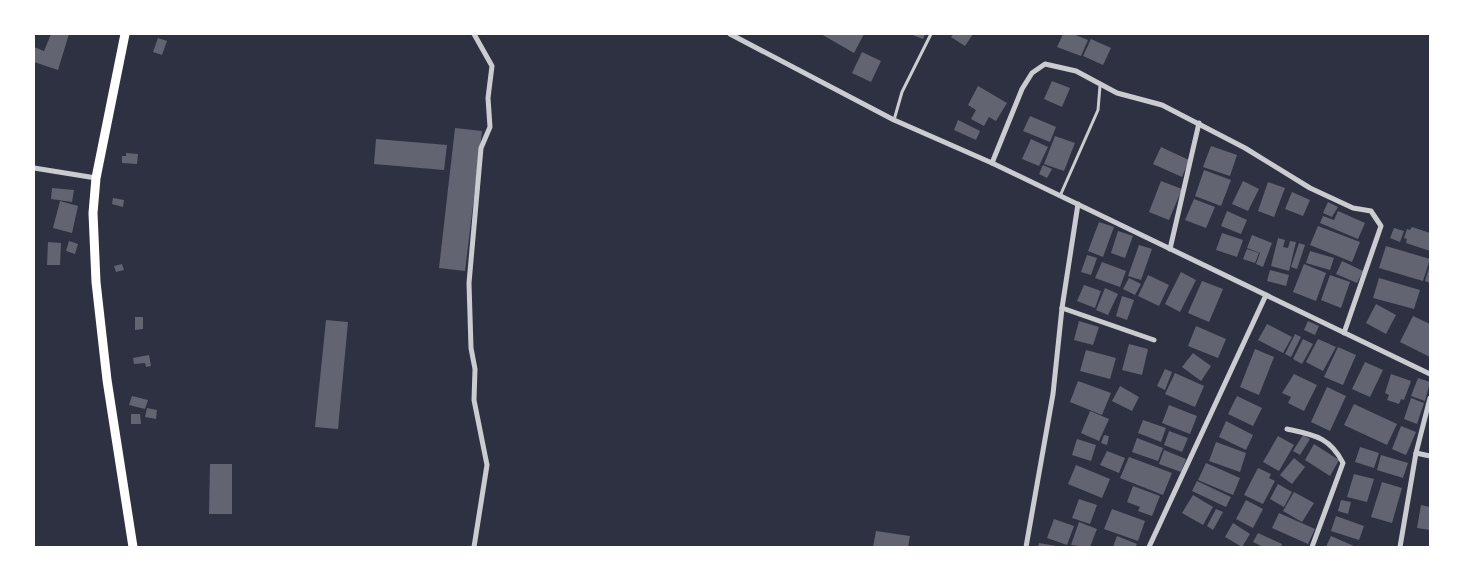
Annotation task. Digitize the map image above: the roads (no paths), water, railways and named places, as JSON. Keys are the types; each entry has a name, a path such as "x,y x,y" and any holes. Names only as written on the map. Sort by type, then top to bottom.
{"main road":[{"path":"125,34 96,178 93,213 96,282 107,380 133,547"}],"street":[{"path":"474,34 492,66 488,98 490,127 482,148 469,283 471,348 475,369 474,400 487,465 474,547"},
{"path":"730,34 894,120 992,163 1430,374"},
{"path":"992,163 1022,89 1032,73 1045,64 1076,71 1100,86 1162,105 1199,123 1310,188 1353,208 1371,211 1379,220 1382,226 1344,333"},
{"path":"1170,249 1199,123"},
{"path":"34,168 96,178"},
{"path":"1026,547 1053,394 1062,308 1078,204"},
{"path":"1149,547 1266,295"},
{"path":"1062,308 1154,340"},
{"path":"1400,547 1416,452 1430,398"},
{"path":"1287,429 1314,435 1336,449 1342,463 1312,547"},
{"path":"1416,452 1430,456"}],"lane":[{"path":"894,120 902,92 931,34"},
{"path":"1060,196 1098,110 1100,86"}]}
